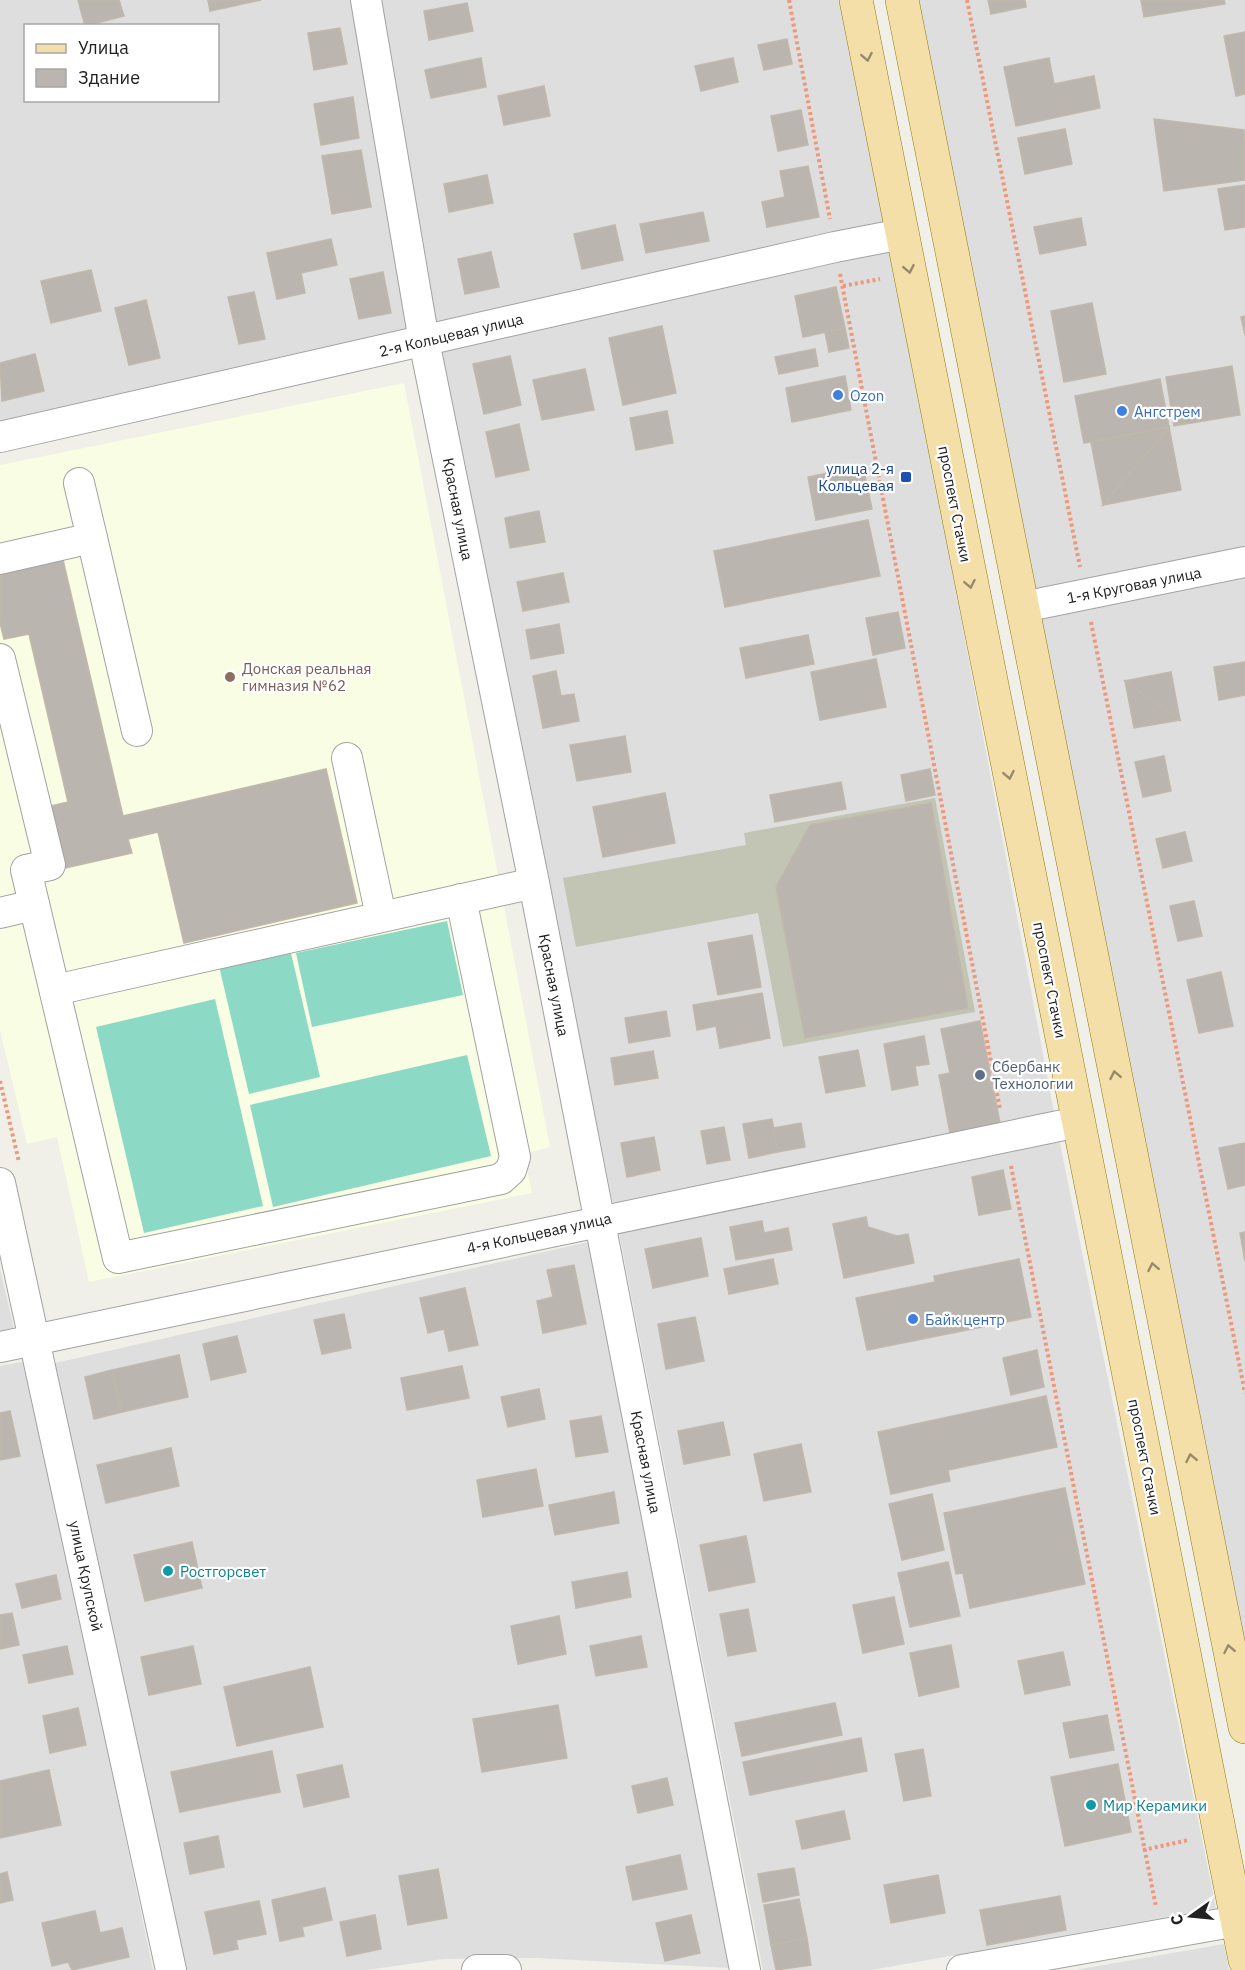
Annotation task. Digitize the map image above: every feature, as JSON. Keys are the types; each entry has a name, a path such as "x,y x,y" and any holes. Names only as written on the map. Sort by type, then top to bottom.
{"main road":[{"name":"проспект Стачки","path":"856,0 1245,1960"},
{"path":"902,0 1245,1727"}],"street":[{"name":"Красная улица","path":"366,0 424,341 534,883 745,1970"},
{"name":"2-я Кольцевая улица","path":"0,437 835,247 902,234"},
{"path":"79,483 137,731"},
{"path":"0,559 92,538"},
{"name":"1-я Круговая улица","path":"1023,606 1245,562"},
{"path":"0,659 50,865 26,870 118,1258 501,1179 512,1170 515,1157 461,899"},
{"path":"347,758 381,916"},
{"path":"55,990 534,883"},
{"path":"0,913 34,905"},
{"name":"4-я Кольцевая улица","path":"0,1347 1078,1122"},
{"name":"улица Крупской","path":"0,1183 171,1970"},
{"path":"962,1970 1237,1921"},
{"path":"477,1970 506,1970"}],"path":[{"path":"789,0 1143,1850 1154,1901 1166,1935"},
{"path":"968,0 1245,1393"}],"shaded area":[{"path":"0,0 353,0 410,328 0,425"},
{"path":"379,0 840,0 886,227 437,328"},
{"path":"916,0 1245,0 1245,1695"},
{"path":"891,247 1055,1118 614,1209 439,350"},
{"name":"Донская реальная гимназия №62","path":"404,383 550,1147 524,1154 532,1193 89,1282 57,1137 27,1144 0,1030 0,465"},
{"path":"935,798 975,1012 783,1047 758,913 576,947 563,878 746,845 744,833"},
{"path":"1058,1134 1216,1908 872,1970 763,1970 618,1228"},
{"path":"588,1242 729,1968 537,1958 443,1959 367,1970 184,1970 51,1364"},
{"path":"0,1269 14,1329 0,1332"},
{"path":"27,1361 153,1970 0,1970 0,1366"},
{"path":"1224,1944 1229,1970 1075,1970"}],"green space":[{"path":"447,921 463,995 312,1027 296,953"},
{"path":"290,949 320,1077 249,1094 219,966"},
{"path":"215,999 263,1206 144,1233 96,1027"},
{"path":"467,1055 491,1156 273,1207 250,1105"}],"building":[{"path":"78,0 119,0 124,16 84,24"},
{"path":"208,0 261,0 210,11"},
{"path":"988,0 1025,0 1026,7 991,14"},
{"path":"1141,0 1224,0 1225,4 1144,17"},
{"path":"467,3 473,31 429,40 424,11"},
{"path":"340,28 347,64 314,70 308,33"},
{"path":"1245,32 1245,94 1236,96 1224,36"},
{"path":"787,39 792,64 764,70 758,45"},
{"path":"481,58 486,87 431,98 425,70"},
{"path":"733,58 738,82 701,91 695,66"},
{"path":"1049,58 1054,84 1094,76 1100,108 1016,126 1004,67"},
{"path":"544,86 550,116 504,125 498,96"},
{"path":"353,97 359,138 321,145 314,104"},
{"path":"801,110 808,145 778,151 771,116"},
{"path":"1154,119 1244,130 1245,180 1164,191"},
{"path":"1065,129 1072,164 1025,174 1018,138"},
{"path":"361,150 371,207 332,214 322,156"},
{"path":"808,166 819,217 767,227 762,202 785,197 780,171"},
{"path":"487,175 493,203 449,212 444,184"},
{"path":"1245,185 1245,227 1225,230 1218,189"},
{"path":"703,212 709,241 646,253 640,224"},
{"path":"1081,218 1086,245 1040,254 1034,227"},
{"path":"615,225 623,260 582,269 574,234"},
{"path":"331,239 337,265 301,273 305,293 277,299 267,253"},
{"path":"491,252 499,287 465,294 458,259"},
{"path":"91,270 101,311 51,323 41,281"},
{"path":"383,272 391,313 359,319 350,279"},
{"path":"836,287 845,328 803,337 795,296"},
{"path":"254,292 265,339 239,344 228,297"},
{"path":"146,300 160,358 129,365 115,308"},
{"path":"1092,303 1106,374 1064,382 1051,311"},
{"path":"1245,316 1245,335 1241,317"},
{"path":"662,326 676,393 623,405 609,338"},
{"path":"845,328 849,348 829,352 825,332"},
{"path":"815,349 818,366 779,374 775,357"},
{"path":"35,354 44,391 2,401 0,363"},
{"path":"510,356 521,405 484,414 473,364"},
{"path":"1232,366 1240,415 1174,426 1166,377"},
{"path":"585,369 594,410 542,420 533,380"},
{"path":"845,376 851,410 792,422 786,388"},
{"name":"Ангстрем","path":"1160,379 1169,427 1084,443 1075,396"},
{"path":"667,411 673,443 636,450 630,418"},
{"path":"519,424 529,470 496,477 486,432"},
{"path":"1169,427 1103,505 1091,442"},
{"path":"1169,427 1181,490 1103,505"},
{"path":"863,466 872,509 816,520 808,477"},
{"path":"539,511 545,542 510,548 505,518"},
{"path":"868,520 880,576 725,607 714,551"},
{"path":"63,560 123,816 326,769 357,903 184,943 158,832 128,839 132,853 56,870 42,808 68,802 29,634 4,639 0,623 0,575"},
{"path":"563,573 569,602 523,611 517,582"},
{"path":"898,612 905,648 873,655 866,618"},
{"path":"559,624 564,653 531,659 526,630"},
{"path":"808,635 814,664 746,678 740,648"},
{"path":"876,659 886,707 820,720 811,672"},
{"path":"1245,662 1245,695 1219,700 1214,667"},
{"path":"556,671 561,696 574,694 579,721 543,728 533,676"},
{"path":"1171,672 1180,720 1125,681"},
{"path":"1125,681 1180,720 1134,728"},
{"path":"625,736 631,772 577,781 570,745"},
{"path":"1164,756 1171,791 1143,797 1135,762"},
{"path":"930,769 935,795 906,801 901,775"},
{"path":"841,782 846,809 775,822 770,795"},
{"path":"665,793 675,843 603,857 593,807"},
{"path":"931,803 968,1008 805,1038 776,887 810,825"},
{"path":"1185,832 1192,861 1163,868 1156,839"},
{"path":"1194,901 1202,936 1178,941 1170,906"},
{"path":"752,935 761,987 718,995 708,943"},
{"path":"1221,972 1233,1026 1199,1033 1187,980"},
{"path":"762,993 770,1038 720,1048 716,1026 697,1030 693,1005"},
{"path":"666,1011 670,1036 629,1043 625,1018"},
{"path":"980,1021 1000,1123 950,1133 939,1075 950,1073 941,1029"},
{"path":"924,1036 929,1064 915,1066 918,1085 892,1090 884,1044"},
{"path":"858,1050 865,1086 826,1093 819,1057"},
{"path":"653,1051 658,1078 615,1085 611,1058"},
{"path":"772,1119 778,1152 749,1158 743,1124"},
{"path":"801,1123 805,1147 778,1152 773,1128"},
{"path":"724,1127 730,1160 707,1164 701,1131"},
{"path":"654,1137 660,1170 627,1177 621,1143"},
{"path":"1245,1143 1245,1185 1228,1189 1219,1148"},
{"path":"1003,1170 1011,1209 979,1215 972,1177"},
{"path":"866,1217 868,1227 897,1236 908,1234 914,1263 844,1278 833,1224"},
{"path":"762,1221 764,1233 788,1228 792,1250 736,1260 730,1227"},
{"path":"1245,1232 1245,1261 1240,1233"},
{"path":"701,1238 708,1276 653,1288 645,1249"},
{"path":"773,1259 778,1284 729,1294 724,1269"},
{"path":"1019,1259 1031,1317 867,1350 856,1298 935,1282 934,1276"},
{"path":"574,1265 586,1324 543,1333 537,1301 553,1297 547,1270"},
{"path":"465,1288 478,1345 449,1351 444,1329 428,1333 420,1298"},
{"path":"344,1314 351,1348 322,1354 314,1320"},
{"path":"695,1317 704,1361 666,1369 658,1324"},
{"path":"237,1336 246,1372 211,1380 203,1344"},
{"path":"1037,1350 1044,1387 1011,1395 1003,1358"},
{"path":"179,1355 188,1397 122,1412 112,1370"},
{"path":"462,1366 469,1398 407,1410 401,1378"},
{"path":"112,1370 122,1412 94,1419 85,1377"},
{"path":"539,1389 545,1419 508,1427 501,1397"},
{"path":"1046,1396 1057,1447 948,1470 950,1481 891,1494 878,1432"},
{"path":"10,1411 20,1456 0,1460 0,1413"},
{"path":"601,1416 608,1452 576,1457 570,1421"},
{"path":"723,1422 730,1455 684,1464 678,1431"},
{"path":"801,1444 811,1492 764,1501 754,1454"},
{"path":"171,1448 179,1486 106,1503 97,1465"},
{"path":"536,1469 543,1506 483,1517 477,1480"},
{"path":"1065,1488 1085,1584 970,1608 963,1573 956,1574 944,1513"},
{"path":"614,1492 619,1523 555,1535 549,1505"},
{"path":"932,1494 944,1550 902,1560 889,1504"},
{"path":"746,1536 755,1582 709,1591 700,1545"},
{"name":"Ростгорсвет","path":"192,1542 202,1588 145,1601 134,1555"},
{"path":"948,1562 960,1616 910,1627 898,1573"},
{"path":"627,1572 631,1597 576,1608 572,1582"},
{"path":"56,1575 61,1599 22,1608 16,1584"},
{"path":"894,1597 904,1644 863,1653 853,1605"},
{"path":"748,1609 756,1651 728,1656 720,1614"},
{"path":"12,1613 19,1645 0,1649 0,1615"},
{"path":"559,1616 566,1654 518,1664 511,1626"},
{"path":"641,1636 647,1667 596,1676 590,1646"},
{"path":"951,1645 959,1687 919,1696 910,1653"},
{"path":"67,1646 73,1674 29,1683 23,1655"},
{"path":"193,1646 201,1684 149,1695 141,1657"},
{"path":"1063,1652 1070,1685 1025,1694 1018,1661"},
{"path":"310,1667 323,1727 237,1746 224,1687"},
{"path":"835,1703 842,1735 742,1756 735,1723"},
{"path":"558,1705 567,1758 482,1772 473,1719"},
{"path":"78,1708 86,1745 50,1753 43,1716"},
{"path":"1107,1715 1114,1750 1070,1758 1063,1723"},
{"path":"861,1738 867,1771 750,1795 743,1762"},
{"path":"923,1749 931,1796 904,1801 895,1754"},
{"path":"272,1751 280,1792 180,1812 171,1772"},
{"name":"Мир Керамики","path":"1118,1764 1131,1832 1065,1846 1051,1777"},
{"path":"342,1765 349,1797 304,1807 297,1775"},
{"path":"49,1770 61,1825 0,1838 0,1781"},
{"path":"667,1778 673,1805 638,1813 632,1786"},
{"path":"844,1811 850,1839 802,1849 796,1821"},
{"path":"218,1836 224,1867 190,1874 184,1843"},
{"path":"680,1855 687,1889 633,1900 626,1867"},
{"path":"794,1868 799,1895 763,1902 758,1874"},
{"path":"438,1869 447,1918 408,1925 399,1876"},
{"path":"7,1872 13,1900 0,1903 0,1874"},
{"path":"938,1875 945,1913 891,1923 884,1885"},
{"path":"325,1888 332,1920 302,1927 304,1936 280,1941 272,1900"},
{"path":"1060,1896 1066,1930 987,1945 980,1910"},
{"path":"799,1899 807,1938 771,1945 764,1905"},
{"path":"259,1901 266,1934 236,1940 238,1949 214,1954 205,1912"},
{"path":"95,1911 100,1933 122,1928 129,1957 72,1970 68,1962 52,1966 42,1923"},
{"path":"375,1915 381,1949 347,1956 340,1922"},
{"path":"691,1915 700,1953 665,1961 656,1923"},
{"path":"807,1938 811,1965 776,1970 771,1945"}],"place":[{"name":"Ozon","path":"838,395"},
{"name":"Ангстрем","path":"1122,411"},
{"name":"улица 2-я Кольцевая","path":"906,477"},
{"name":"Донская реальная гимназия №62","path":"230,677"},
{"name":"Сбербанк Технологии","path":"980,1075"},
{"name":"Байк центр","path":"913,1319"},
{"name":"Ростгорсвет","path":"168,1571"},
{"name":"Мир Керамики","path":"1091,1805"}]}
